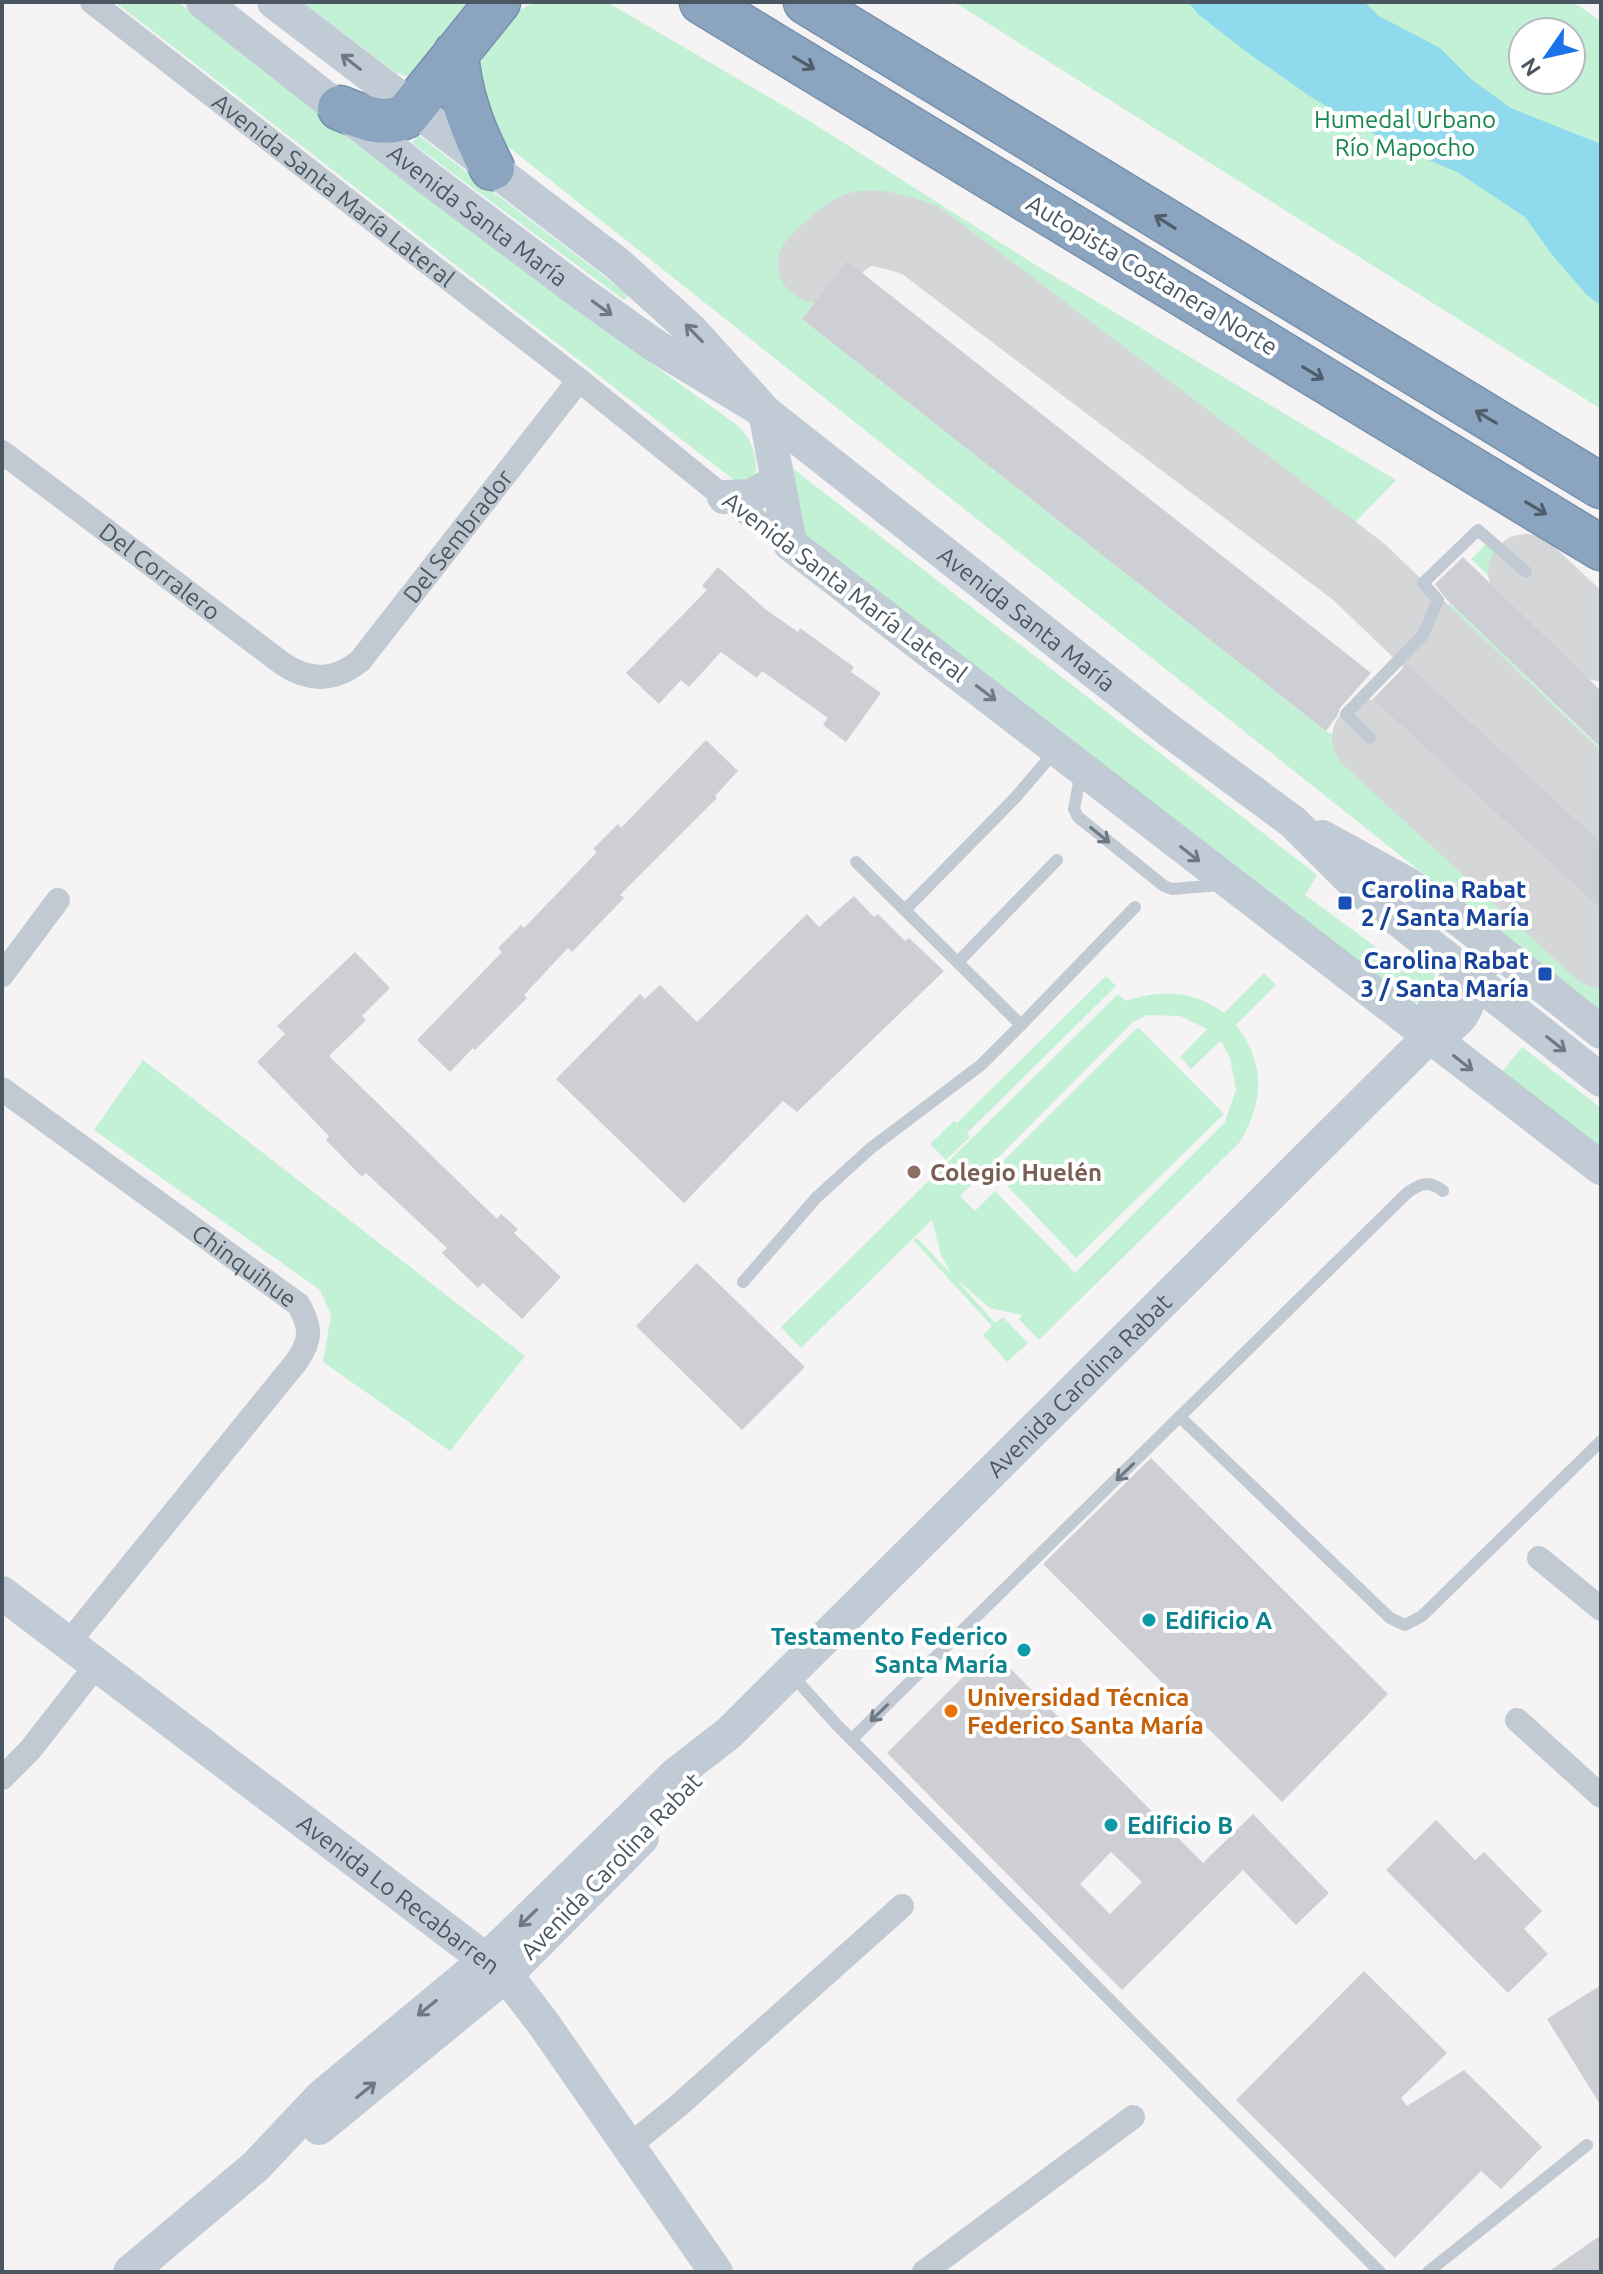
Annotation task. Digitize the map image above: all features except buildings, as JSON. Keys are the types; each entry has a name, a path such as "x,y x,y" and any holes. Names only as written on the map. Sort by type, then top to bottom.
{"highway":[{"path":"340,108 366,119 391,122 406,116 498,2"},
{"name":"Autopista Costanera Norte","path":"670,2 720,12 1601,548"},
{"path":"806,2 1601,486"},
{"path":"849,2 1013,129"},
{"path":"456,53 466,110 492,168"}],"street":[{"name":"Avenida Santa María Lateral","path":"92,2 579,380 724,497 1070,758 1601,1168"},
{"name":"Avenida Santa María","path":"203,2 643,337 700,375 765,412 1167,729 1293,822 1409,885 1601,1032"},
{"name":"Avenida Santa María","path":"274,2 304,14 413,110 618,264 655,295 729,370 765,412"},
{"name":"Del Sembrador","path":"325,678 338,675 360,661 579,380"},
{"path":"765,412 790,544"},
{"name":"Del Corralero","path":"2,452 283,664 298,673 325,678"},
{"path":"724,497 751,496 778,481"},
{"name":"Avenida Santa María","path":"1293,822 1363,892 1601,1080"},
{"path":"2,975 58,900"},
{"name":"Avenida Carolina Rabat","path":"130,2272 256,2166 299,2142 323,2124 687,1790 729,1733 1429,1037 1450,1030 1471,1001 1472,978 1495,949"},
{"name":"Chinquihue","path":"2,1089 299,1305 308,1322 308,1345 297,1361 69,1642"},
{"path":"1539,1558 1601,1609"},
{"name":"Avenida Lo Recabarren","path":"2,1593 496,1967 520,1991 716,2272"},
{"path":"2,1778 30,1750 98,1663"},
{"path":"1517,1720 1601,1796"},
{"path":"629,2146 902,1906"},
{"path":"924,2272 1133,2117"}],"lane":[{"path":"1370,738 1346,714 1423,635 1438,600 1423,583 1478,530 1526,572"},
{"path":"905,910 1015,798 1070,758"},
{"path":"958,962 1057,860"},
{"path":"856,862 1021,1025"},
{"path":"743,1282 817,1197 871,1148 981,1065 1135,907"},
{"path":"852,1739 1407,1193 1426,1182 1443,1191"},
{"path":"1181,1418 1390,1618 1405,1625 1422,1616 1601,1441"},
{"path":"790,1673 1380,2272"},
{"path":"1428,2272 1587,2145"}],"green space":[{"path":"115,2 178,2 612,335 737,425 752,448 756,475 738,483"},
{"path":"302,2 477,2 419,72 407,76 396,73"},
{"path":"540,2 607,2 808,120 1042,269 1396,480 1343,535 917,213 885,210 851,216 803,270 826,288 802,319 1326,731 1333,735 1344,722 1601,961 1601,1015 505,144 483,106 479,90 483,57 499,28 511,16"},
{"name":"Humedal Urbano Río Mapocho","path":"954,2 1573,2 1601,21 1601,409"},
{"path":"418,135 629,295 624,300 412,143"},
{"path":"787,464 1317,875 1305,895 1411,973 1423,957 1435,966 1433,986 1427,996 1410,1006 803,535"},
{"path":"1486,544 1601,657 1601,684 1471,559"},
{"path":"1530,558 1601,598 1601,625"},
{"path":"1450,603 1601,749 1601,782 1433,623"},
{"path":"1421,649 1601,821 1601,843 1405,663"},
{"path":"1373,699 1601,909 1601,932 1361,711"},
{"path":"1264,973 1276,985 1236,1025 1253,1054 1258,1083 1254,1112 1240,1142 1039,1340 1019,1319 1022,1315 990,1308 956,1279 995,1323 1003,1317 1028,1343 1007,1362 983,1335 992,1326 913,1240 917,1238 951,1274 941,1255 932,1220 801,1348 781,1327 1118,994 1126,1001 1164,993 1189,996 1224,1013","holes":["1147,1015 1180,1016 1207,1029 1180,1057 1191,1069 1220,1041 1230,1058 1236,1090 1225,1122 1075,1273 995,1191 975,1211 960,1196 1133,1022"]},
{"path":"1106,976 1116,986 967,1133 970,1137 946,1160 930,1144 954,1121 957,1123"},
{"path":"1138,1027 1224,1114 1076,1258 993,1171"},
{"path":"1522,1047 1601,1108 1601,1151 1501,1073"},
{"path":"143,1060 525,1356 450,1451 323,1362 331,1315 320,1290 94,1130"}],"water":[{"path":"1188,2 1364,2 1379,16 1440,48 1472,80 1511,108 1601,144 1601,306 1587,295 1553,256 1525,217 1457,172 1391,144 1311,97 1248,53 1199,15"}],"taxiway":[{"path":"816,264 842,240 862,229 885,230 920,240 1359,572 1601,804"},
{"path":"1526,572 1601,643"},
{"path":"1370,738 1601,950"}],"place":[{"name":"Carolina Rabat 2 / Santa María","path":"1345,903"},
{"name":"Carolina Rabat 3 / Santa María","path":"1545,974"},
{"name":"Colegio Huelén","path":"914,1172"},
{"name":"Edificio A","path":"1149,1620"},
{"name":"Testamento Federico Santa María","path":"1024,1650"},
{"name":"Universidad Técnica Federico Santa María","path":"951,1711"},
{"name":"Edificio B","path":"1111,1825"}]}
